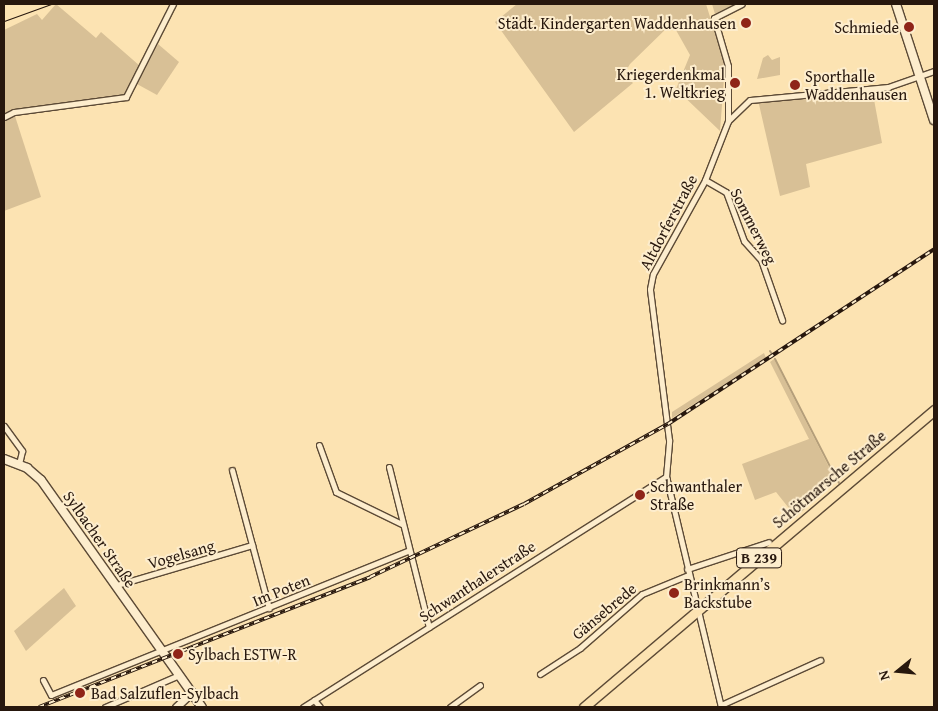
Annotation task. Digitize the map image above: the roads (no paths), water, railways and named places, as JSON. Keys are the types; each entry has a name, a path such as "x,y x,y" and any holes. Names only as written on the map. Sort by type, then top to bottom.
{"main road":[{"path":"896,4 934,120"},
{"name":"Schötmarsche Straße","path":"584,707 934,410"},
{"name":"Sylbacher Straße","path":"4,459 19,464 41,480 202,707"}],"street":[{"path":"4,117 14,112 126,98 173,4"},
{"path":"728,121 728,66 714,18 742,4"},
{"path":"728,121 760,96 888,87 934,71"},
{"name":"Altdorferstraße","path":"721,706 696,612 666,477 668,424 651,282 705,180 728,121"},
{"name":"Sommerweg","path":"705,180 726,192 744,241 760,260 782,320"},
{"path":"4,426 22,452 19,464"},
{"path":"319,446 336,492 402,524"},
{"path":"389,467 429,627"},
{"path":"232,470 269,608"},
{"name":"Schwanthalerstraße","path":"303,707 666,477"},
{"name":"Gänsebrede","path":"540,674 580,648 642,594 687,572 769,542"},
{"name":"Vogelsang","path":"117,585 252,546"},
{"name":"Im Poten","path":"162,650 409,550"},
{"path":"43,680 51,695 162,650"},
{"path":"721,706 820,660"},
{"path":"107,707 179,675"},
{"path":"450,707 480,685"},
{"path":"176,707 192,692"},
{"path":"314,700 320,707"}],"waterway":[{"path":"775,359 835,476"}],"tram line":[{"path":"4,21 51,4"}],"railway":[{"path":"39,707 370,577 524,504 668,424 934,249"}],"place":[{"name":"Städt. Kindergarten Waddenhausen","path":"746,23"},
{"name":"Schmiede","path":"909,27"},
{"name":"Kriegerdenkmal 1. Weltkrieg","path":"735,83"},
{"name":"Sporthalle Waddenhausen","path":"795,85"},
{"name":"Schwanthaler Straße","path":"640,495"},
{"name":"Brinkmann’s Backstube","path":"674,593"},
{"name":"Sylbach ESTW-R","path":"178,654"},
{"name":"Bad Salzuflen-Sylbach","path":"80,693"}]}
